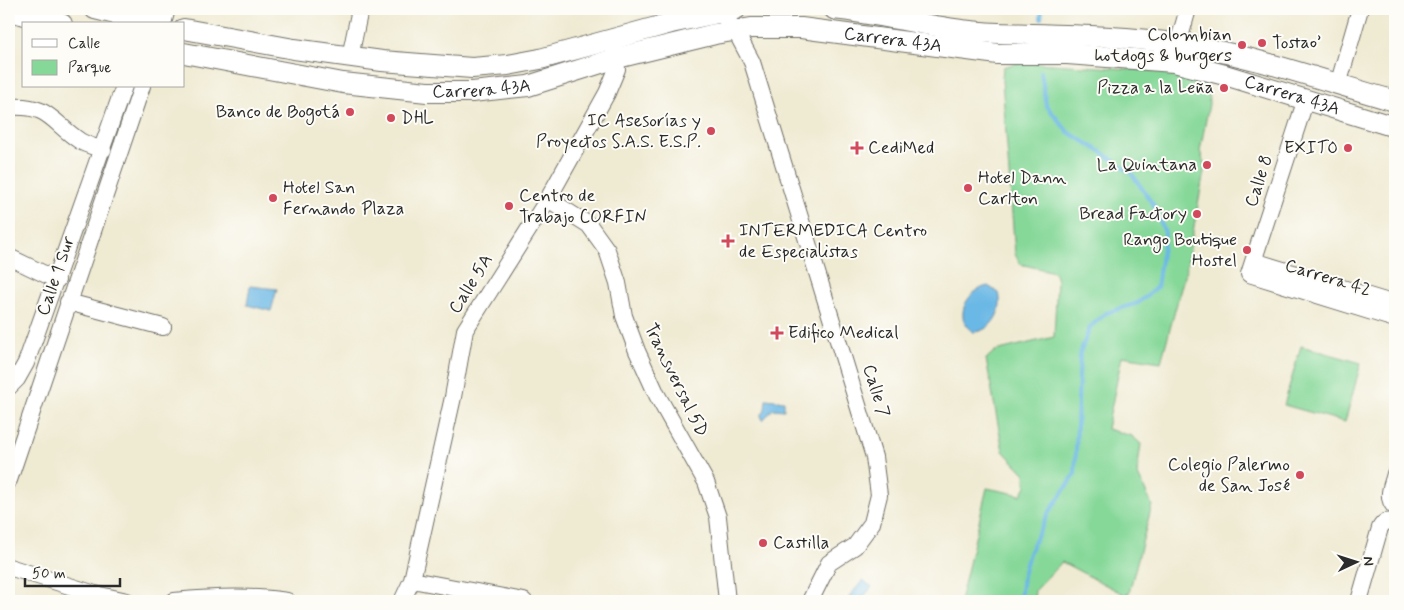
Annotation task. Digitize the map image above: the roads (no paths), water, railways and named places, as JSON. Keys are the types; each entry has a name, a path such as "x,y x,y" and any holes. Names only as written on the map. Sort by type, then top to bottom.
{"main road":[{"path":"95,9 152,20"},
{"name":"Carrera 43A","path":"834,9 909,23 997,33 1068,35 1178,44 1232,54 1395,101"},
{"path":"9,10 54,22"},
{"name":"Carrera 43A","path":"185,52 343,82 453,93 490,92 528,86 614,49 676,16 724,10"},
{"name":"Carrera 43A","path":"185,29 350,57 423,66 472,68 524,63 735,30 782,27 800,28 998,54 1067,54 1174,62 1306,99 1395,127"}],"street":[{"path":"152,20 168,9"},
{"path":"350,57 360,9"},
{"path":"1178,44 1188,9"},
{"path":"1338,85 1360,9"},
{"name":"Calle 7","path":"724,10 752,62 874,457 879,495 872,522 854,546 829,563 810,601"},
{"name":"Calle 5A","path":"402,601 412,580 466,330 548,199 614,79 614,49"},
{"name":"Calle 1 Sur","path":"9,387 17,379 26,363 103,150 123,88"},
{"name":"Calle 1 Sur","path":"11,472 141,88"},
{"name":"Calle 8","path":"1252,268 1306,99"},
{"path":"9,107 34,107 44,111 82,142 103,150"},
{"name":"Transversal 5D","path":"548,199 589,225 607,250 618,283 624,316 637,351 657,395 706,482 718,517 727,601"},
{"path":"9,257 56,280"},
{"name":"Carrera 42","path":"1252,268 1395,304"},
{"name":"Carrera 42","path":"1252,268 1395,319"},
{"path":"68,302 163,327"},
{"path":"9,446 14,456 11,472"},
{"path":"1359,601 1390,513 1395,474"},
{"path":"9,568 94,594 127,601"},
{"path":"412,580 490,598 524,601"},
{"path":"174,601 214,597 260,597 287,601"}],"water":[{"path":"250,286 277,289 271,311 247,305"},
{"path":"988,286 999,293 1000,306 998,313 986,328 973,332 967,326 964,319 965,305 974,293"},
{"path":"766,399 784,401 784,410 773,409 763,420 761,416 765,409"},
{"path":"863,580 872,587 860,601 855,601 849,597"}],"waterway":[{"path":"1041,18 1042,9"},
{"path":"1020,601 1023,575 1029,553 1048,514 1075,474 1080,353 1090,327 1106,313 1138,303 1157,287 1165,233 1154,206 1132,174 1105,154 1068,132 1046,105 1041,72"}],"place":[{"name":"Tostao’","path":"1262,43"},
{"name":"Colombian hotdogs & burgers","path":"1242,45"},
{"name":"Pizza a la Leña","path":"1224,88"},
{"name":"Banco de Bogotá","path":"350,112"},
{"name":"DHL","path":"391,118"},
{"name":"IC Asesorías y Proyectos S.A.S. E.S.P.","path":"711,131"},
{"name":"CediMed","path":"857,148"},
{"name":"EXITO","path":"1348,148"},
{"name":"La Quintana","path":"1207,165"},
{"name":"Hotel Dann Carlton","path":"968,188"},
{"name":"Hotel San Fernando Plaza","path":"273,198"},
{"name":"Centro de Trabajo CORFIN","path":"509,206"},
{"name":"Bread Factory","path":"1197,214"},
{"name":"INTERMEDICA Centro de Especialistas","path":"728,241"},
{"name":"Rango Boutique Hostel","path":"1247,250"},
{"name":"Edifico Medical","path":"777,333"},
{"name":"Colegio Palermo de San José","path":"1300,475"},
{"name":"Castilla","path":"763,543"}]}
